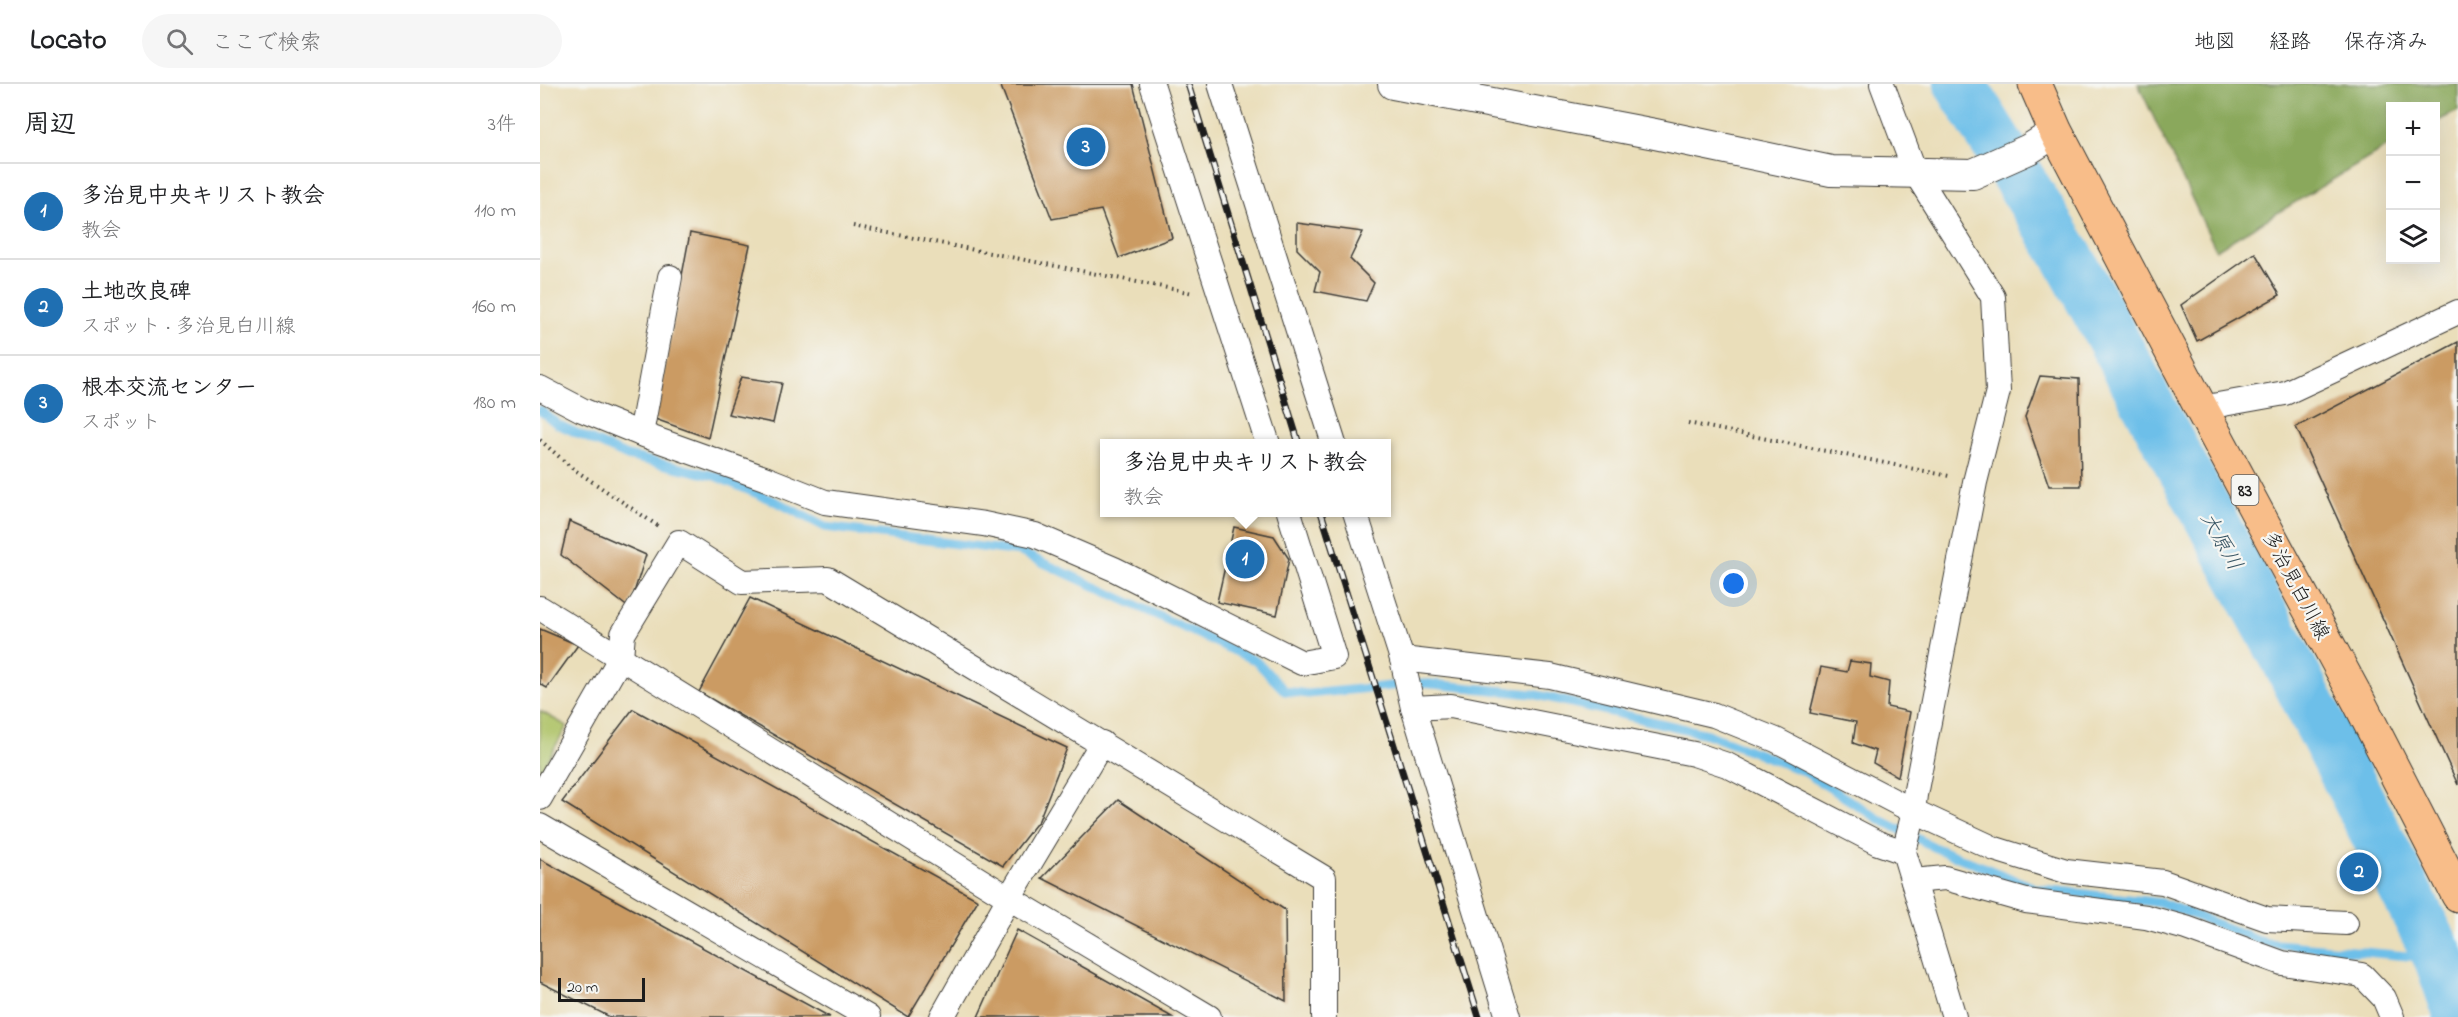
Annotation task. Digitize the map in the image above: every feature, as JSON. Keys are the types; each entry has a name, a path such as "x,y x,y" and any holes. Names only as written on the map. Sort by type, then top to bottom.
{"main road":[{"name":"多治見白川線","path":"2035,84 2043,140 2201,408 2358,700 2458,895"}],"street":[{"path":"1152,84 1220,288 1266,439"},
{"path":"1220,84 1332,439"},
{"path":"1393,84 1655,134 1831,171 1973,174 2043,140"},
{"path":"1882,84 1915,172 1993,297 1998,391 1975,482 1909,831 1914,881 1954,1017"},
{"path":"641,434 670,277"},
{"path":"2201,408 2285,393 2458,312"},
{"path":"540,388 582,410 641,434 768,478 825,502 984,524 1035,535 1114,569 1302,663 1334,657 1290,517"},
{"path":"1356,517 1402,659 1413,708 1508,1017"},
{"path":"540,798 621,657 623,634 679,542 742,582 828,579 1323,878 1324,1017"},
{"path":"540,608 1009,898 1209,1017"},
{"path":"1402,659 1550,676 1714,715 1776,740 1909,831 1995,849 2066,871 2163,882 2267,919 2346,923"},
{"path":"1413,708 1451,706 1694,754 1727,765 1878,843 1909,831"},
{"path":"942,1017 1009,898 1102,743"},
{"path":"540,826 868,1017"},
{"path":"1914,881 1945,879 2026,902 2146,917 2186,928 2282,963 2362,975 2384,998 2392,1017"}],"path":[{"path":"853,226 1203,295 1220,288"},
{"path":"1688,423 1975,482"},
{"path":"540,440 572,468 639,511 679,542"}],"green space":[{"path":"2138,84 2458,84 2458,111 2440,120 2440,102 2386,102 2386,147 2216,250"},
{"path":"540,711 567,726 540,773"}],"building":[{"path":"1000,84 1133,84 1172,238 1119,258 1101,210 1052,219"},
{"path":"1297,223 1363,232 1350,259 1374,283 1366,301 1315,291 1320,272 1297,249"},
{"path":"690,233 750,245 708,438 655,419"},
{"path":"2255,253 2280,295 2197,341 2181,305"},
{"path":"2458,342 2458,785 2296,427"},
{"path":"2040,376 2079,379 2081,486 2049,486 2025,417"},
{"path":"741,377 782,383 773,423 728,414"},
{"path":"569,521 646,555 629,608 561,555"},
{"path":"1234,527 1274,536 1289,559 1277,615 1217,602"},
{"path":"750,598 1067,748 1039,820 1003,866 699,692"},
{"path":"540,629 578,645 547,688 540,684"},
{"path":"1850,661 1871,664 1870,677 1889,682 1887,707 1910,712 1898,777 1873,763 1876,751 1853,743 1856,722 1810,713 1821,667 1847,672"},
{"path":"633,709 978,900 908,1017 562,802"},
{"path":"1118,800 1285,910 1286,1001 1042,878"},
{"path":"540,859 830,1017 610,1017 540,982"},
{"path":"1017,930 1172,1017 978,1017"}],"waterway":[{"name":"大原川","path":"1960,84 2068,257 2285,656 2440,959 2458,1011"},
{"path":"540,410 557,424 627,456 715,476 779,503 825,527 1020,552 1256,661 1285,691 1308,694 1422,683 1533,694 1707,734 1803,771 1879,819 1938,849 2035,888 2162,903 2266,943 2440,959"}],"railway":[{"path":"1188,84 1297,439"},
{"path":"1323,517 1479,1017"}],"place":[{"name":"根本交流センター","path":"1086,147"},
{"name":"多治見中央キリスト教会","path":"1245,559"},
{"name":"土地改良碑","path":"2359,872"}]}
